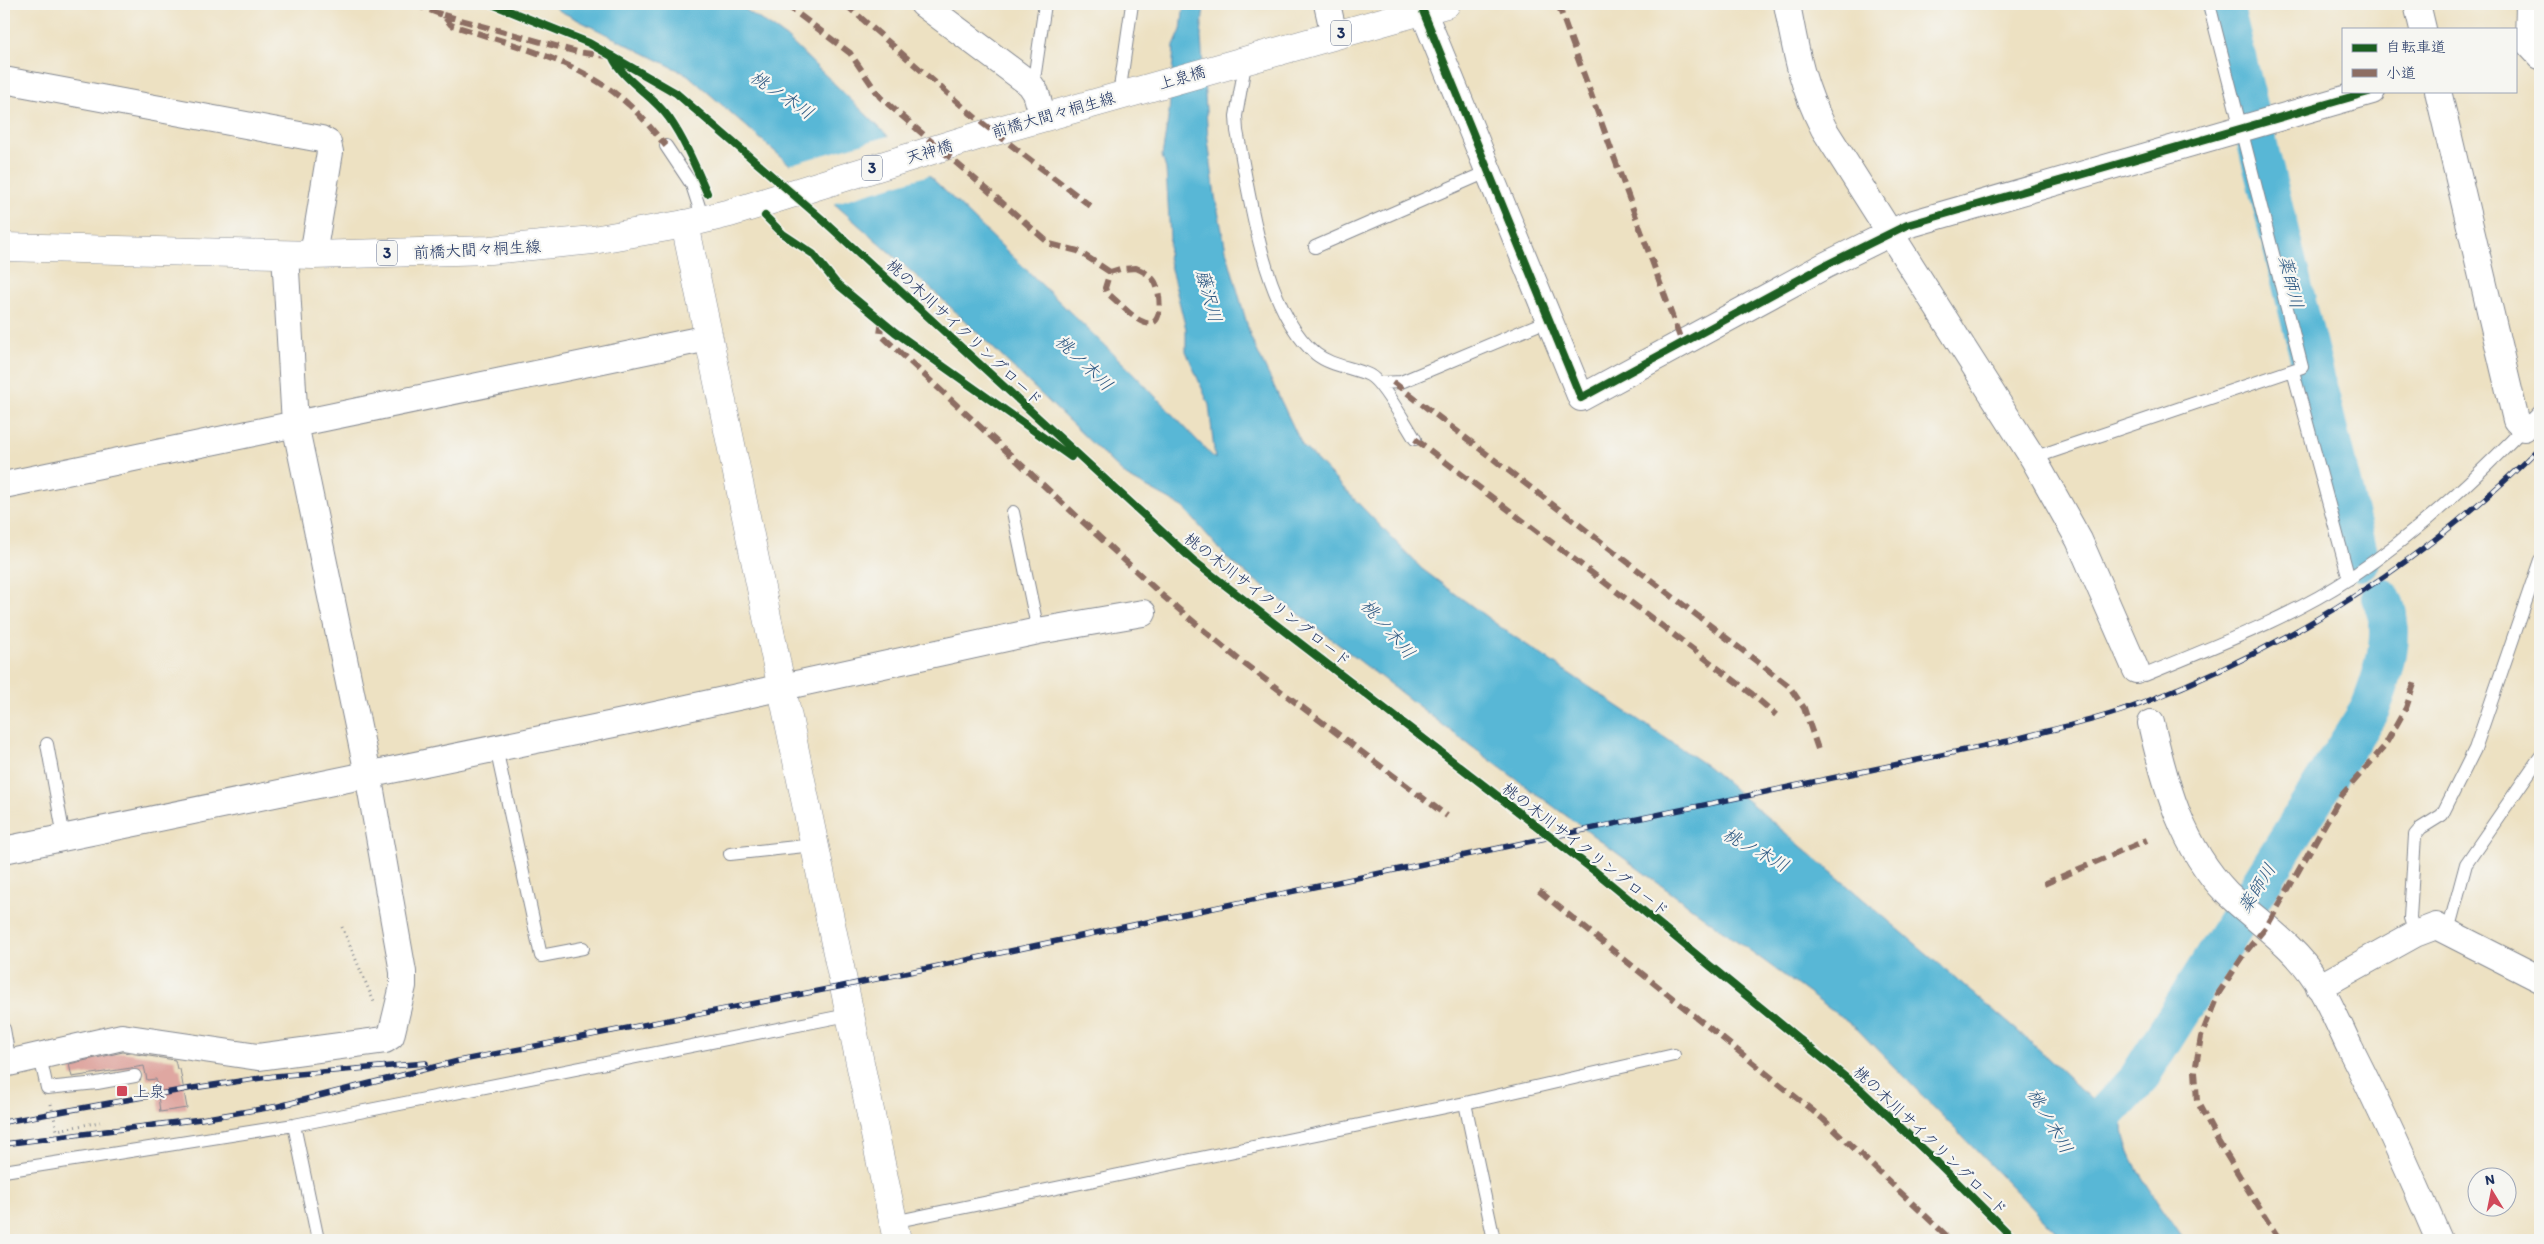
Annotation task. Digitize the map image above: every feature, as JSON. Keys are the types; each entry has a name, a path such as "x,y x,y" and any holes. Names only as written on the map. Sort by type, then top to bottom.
{"main road":[{"name":"3","path":"1240,61 1434,7"},
{"name":"上泉橋","path":"1124,94 1240,61"},
{"name":"前橋大間々桐生線","path":"978,136 1124,94"},
{"name":"天神橋","path":"766,201 978,136"},
{"name":"前橋大間々桐生線","path":"4,247 313,255 546,246 694,221 766,201"},
{"path":"694,221 708,338 848,1014 895,1231"}],"street":[{"path":"923,4 1030,84 1036,93 1043,117"},
{"path":"1327,4 1334,35"},
{"path":"1787,4 1800,74 1811,104 1824,129 2033,458 2079,540 2136,670"},
{"path":"2417,4 2423,28"},
{"path":"2528,49 2529,4"},
{"path":"1434,7 1489,171 1581,398 1907,224 2368,92"},
{"path":"4,80 321,139 328,144 330,152 313,255"},
{"path":"2438,92 2516,420 2532,419"},
{"path":"7,1063 130,1036 266,1057 385,1040 390,1036 403,986 403,972 368,774 295,424 285,254"},
{"path":"4,485 708,338"},
{"path":"4,850 781,689 1038,631 1143,613"},
{"path":"2151,722 2170,793 2187,837 2200,861 2228,893 2288,945 2319,987 2362,1072 2439,1240"},
{"path":"2319,987 2415,934 2436,926 2540,979"}],"lane":[{"path":"1030,84 1036,73 1045,4"},
{"path":"1124,94 1132,4"},
{"path":"2033,458 2302,367 2209,4"},
{"path":"1240,61 1236,116 1237,131 1265,262 1278,302 1301,340 1317,355 1368,375 1380,383 1415,439"},
{"path":"666,146 692,184 694,221"},
{"path":"1315,247 1489,171"},
{"path":"1380,383 1400,382 1549,320"},
{"path":"2293,371 2349,579"},
{"path":"2136,670 2145,675 2216,646 2295,608 2349,579 2437,511 2532,419"},
{"path":"1013,512 1038,631"},
{"path":"2415,934 2410,918 2415,835 2442,815 2475,748 2540,560"},
{"path":"47,744 64,837"},
{"path":"496,748 541,956 583,948"},
{"path":"2448,931 2466,864 2540,757"},
{"path":"730,854 814,845"},
{"path":"4,1171 294,1125 848,1014"},
{"path":"4,1029 7,1063"},
{"path":"42,1055 40,1061 47,1088 97,1083 135,1076"},
{"path":"895,1231 1674,1055"},
{"path":"1465,1103 1494,1240"},
{"path":"294,1125 318,1240"}],"path":[{"path":"342,926 383,1023 393,1025"},
{"path":"47,1088 57,1130 100,1122"}],"water":[{"path":"552,4 737,4 786,37 1134,374 1215,459 1209,405 1186,351 1186,329 1168,257 1170,238 1166,169 1162,156 1169,113 1174,46 1181,30 1184,4 1204,4 1201,37 1208,139 1215,196 1226,250 1251,338 1302,445 1422,569 1503,629 1707,766 2033,1044 2096,1104 2124,1096 2128,1106 2123,1125 2130,1153 2146,1184 2184,1240 2061,1240 2056,1232 1857,1029 1456,735 1230,561 1183,507 1126,476 938,295 688,75 558,10"}],"pier":[{"path":"892,135 933,174 832,204 788,165"}],"building":[{"path":"123,1052 175,1060 177,1069 180,1069 187,1108 160,1112 156,1079 147,1080 144,1066 72,1077 69,1064"}],"waterway":[{"name":"薬師川","path":"2223,4 2360,561"},
{"name":"薬師川","path":"2086,1135 2138,1079 2370,709 2380,683 2389,638 2389,624 2381,598"}],"railway":[{"path":"4,1144 201,1119 279,1106 458,1061 843,986 2008,741 2093,719 2127,709 2198,680 2252,654 2355,596 2451,527 2497,488 2540,447"},
{"path":"4,1122 193,1088 275,1076 426,1063"}],"marked path":[{"path":"413,4 443,15 451,25 521,47 589,76 628,104 666,146"},
{"path":"785,4 850,53 880,97 1050,244 1078,251 1110,272"},
{"path":"845,4 977,119 1092,207"},
{"path":"1558,4 1682,343"},
{"path":"443,15 577,52 608,56"},
{"path":"1136,268 1151,277 1155,282 1159,295 1158,317 1149,324 1132,315 1107,293 1105,288 1110,272 1136,268"},
{"path":"882,321 880,334 1163,596 1238,659 1447,816"},
{"path":"1393,382 1789,686 1804,708 1818,749"},
{"path":"1415,439 1752,694 1776,715"},
{"path":"2279,1240 2218,1141 2197,1101 2195,1071 2201,1037 2218,994 2248,949 2267,926 2341,796 2384,747 2406,708 2416,678"},
{"path":"2044,884 2147,840"},
{"path":"1539,891 1823,1119 1951,1240"}],"cycle path":[{"name":"桃の木川サイクリングロード","path":"492,4 589,43 676,93 824,221 1195,562 1596,872 1861,1090 2015,1240"},
{"path":"1423,11 1581,398 1826,265 1907,225 2369,92"},
{"path":"612,56 623,73 655,102 669,118 685,145 707,193"},
{"path":"765,216 783,234 813,254 836,283 895,332 1071,457"}],"place":[{"name":"上泉","path":"122,1091"}],"water label":[{"name":"桃ノ木川","path":"782,95"},
{"name":"藤沢川","path":"1209,296"},
{"name":"桃ノ木川","path":"1084,363"},
{"name":"桃ノ木川","path":"1388,629"},
{"name":"桃ノ木川","path":"1756,850"},
{"name":"桃ノ木川","path":"2050,1121"}]}
